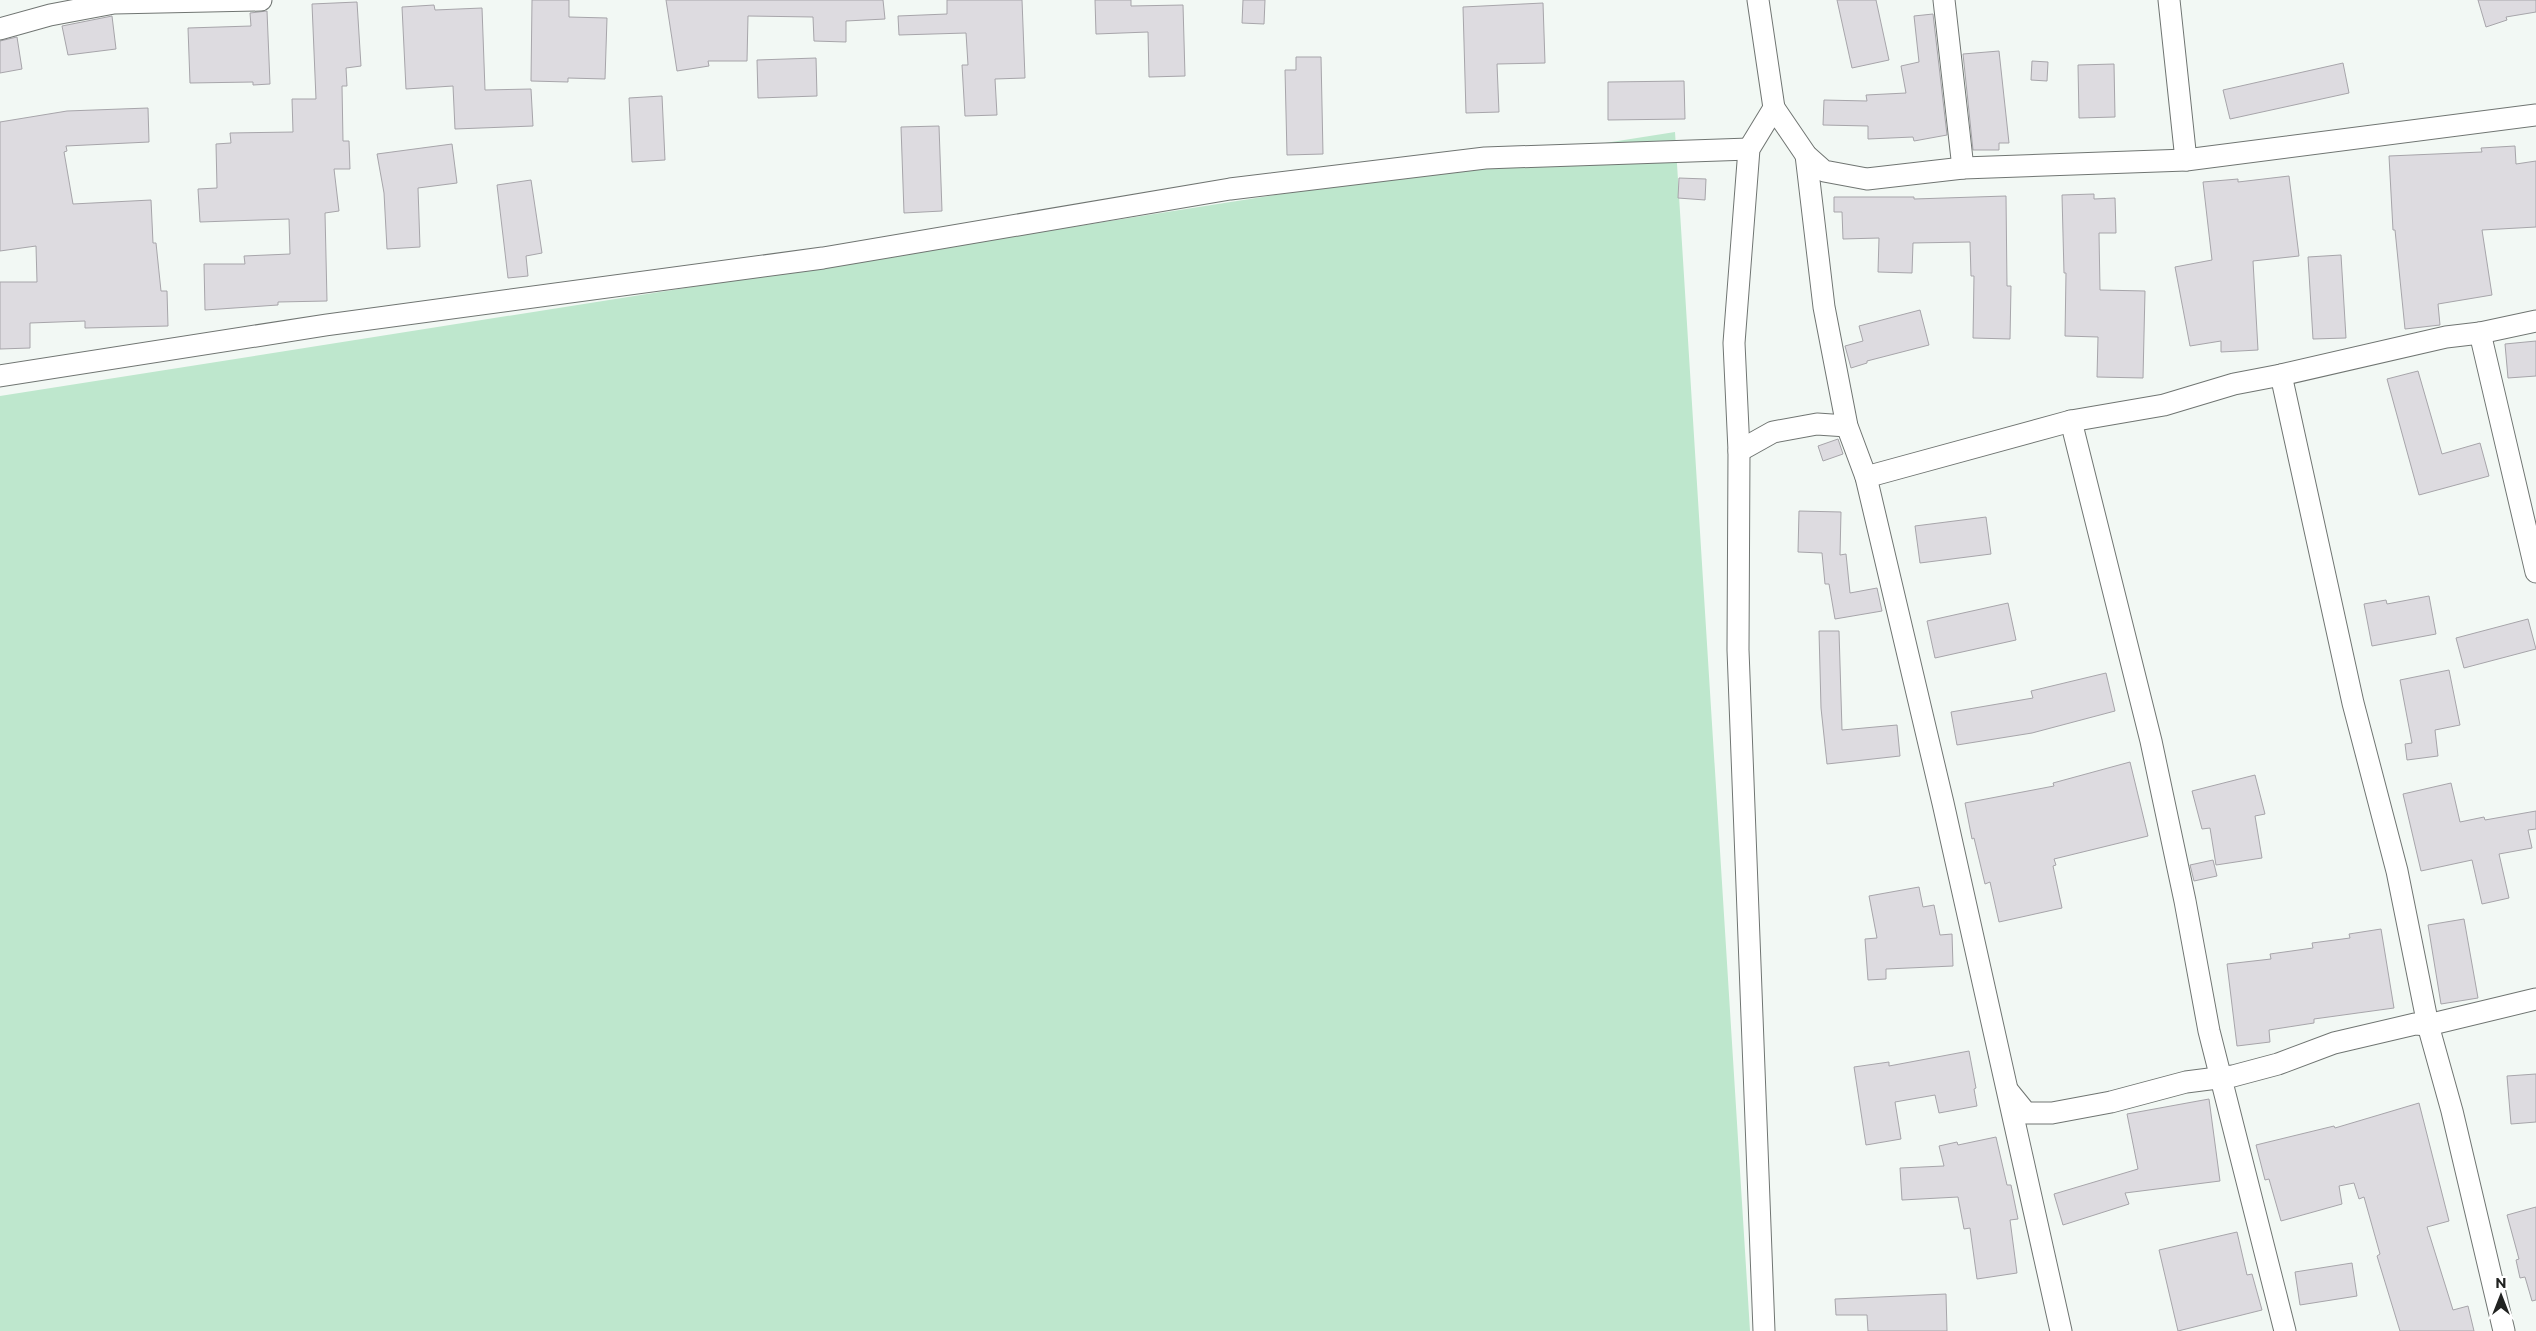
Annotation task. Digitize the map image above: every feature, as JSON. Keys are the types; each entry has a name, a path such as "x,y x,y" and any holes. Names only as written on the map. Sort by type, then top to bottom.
{"street":[{"path":"0,29 50,15 114,3 261,0"},
{"path":"1758,0 1774,108 1806,155 1824,171 1867,179 1963,168 2186,160 2446,125 2536,115"},
{"path":"1944,0 1963,168"},
{"path":"2169,0 2186,160"},
{"path":"1764,1331 1738,650 1739,452 1734,343 1749,148 1774,108"},
{"path":"0,376 326,325 823,258 1230,188 1485,158 1749,148"},
{"path":"1806,155 1824,307 1847,426 1866,477 1943,803 2061,1331"},
{"path":"1866,477 2071,421 2164,405 2234,384 2282,376 2446,337 2480,333 2536,321"},
{"path":"2480,333 2536,572"},
{"path":"2282,376 2352,702 2397,871 2428,1025 2452,1110 2504,1331"},
{"path":"2071,421 2151,741 2185,901 2209,1031 2285,1331"},
{"path":"1739,452 1773,432 1817,424 1847,426"},
{"path":"2007,1089 2026,1113 2052,1113 2111,1102 2186,1082 2221,1078 2278,1064 2334,1043 2415,1024 2428,1025 2536,999"}],"green space":[{"path":"1675,132 1750,1331 0,1331 0,396"}],"building":[{"path":"532,0 569,0 569,17 607,18 605,79 568,78 568,82 531,81"},
{"path":"666,0 883,0 885,19 846,21 846,42 814,41 813,17 748,16 747,61 708,61 709,66 677,71"},
{"path":"947,0 1022,0 1025,78 995,79 997,115 965,116 962,65 968,65 966,33 899,35 898,16 947,14"},
{"path":"1095,0 1131,0 1131,6 1183,5 1185,76 1149,77 1148,32 1096,34"},
{"path":"1243,0 1265,0 1264,24 1242,23"},
{"path":"1837,0 1876,0 1889,60 1852,68"},
{"path":"2478,0 2536,0 2536,12 2506,17 2507,20 2486,27"},
{"path":"357,2 361,66 346,68 347,86 342,86 343,141 349,141 350,169 334,169 339,211 325,213 327,301 278,302 278,305 205,310 204,264 245,264 244,256 290,254 289,219 200,222 198,189 217,188 216,144 231,143 230,133 293,132 292,99 316,99 312,4"},
{"path":"1543,3 1545,63 1497,64 1499,112 1466,113 1463,7"},
{"path":"434,5 435,10 482,8 485,90 531,89 533,126 455,129 453,86 406,89 402,7"},
{"path":"267,11 270,84 253,85 253,82 190,83 188,28 251,26 250,13"},
{"path":"1933,14 1947,135 1914,141 1913,137 1868,139 1868,126 1823,125 1824,100 1867,101 1866,95 1906,93 1901,66 1919,62 1914,16"},
{"path":"112,16 116,49 68,55 62,26"},
{"path":"17,37 22,69 0,73 0,41"},
{"path":"1999,51 2009,143 1999,143 1999,150 1973,150 1963,54"},
{"path":"1296,57 1321,57 1323,154 1287,155 1285,70 1296,70"},
{"path":"816,58 817,96 758,98 757,60"},
{"path":"2032,61 2048,62 2047,81 2031,80"},
{"path":"2343,63 2349,93 2230,119 2223,90"},
{"path":"2114,64 2115,117 2079,118 2078,65"},
{"path":"1684,81 1685,119 1608,120 1608,82"},
{"path":"662,96 665,160 632,162 629,98"},
{"path":"148,108 149,142 66,146 67,151 64,152 73,204 151,200 153,243 156,243 161,291 167,291 168,326 85,328 85,321 30,323 30,348 0,349 0,282 37,282 36,246 0,251 0,122 67,111"},
{"path":"939,126 942,211 904,213 901,127"},
{"path":"452,144 457,183 418,188 420,247 387,249 384,193 377,154"},
{"path":"2515,146 2516,164 2536,161 2536,227 2482,230 2492,295 2438,304 2440,325 2405,329 2395,230 2393,230 2389,156 2482,152 2481,148"},
{"path":"2289,176 2299,256 2253,261 2258,350 2221,352 2221,341 2190,346 2175,267 2212,260 2203,182 2238,179 2238,182"},
{"path":"1679,178 1706,179 1705,200 1678,198"},
{"path":"531,180 542,253 526,256 528,276 508,278 497,185"},
{"path":"2094,194 2094,199 2115,198 2116,233 2099,233 2100,290 2145,291 2143,378 2097,377 2098,337 2065,336 2066,273 2064,273 2062,195"},
{"path":"2006,196 2007,286 2011,286 2010,339 1973,338 1974,276 1971,276 1970,242 1913,243 1912,273 1878,272 1879,238 1843,239 1842,212 1834,212 1834,197 1914,197 1914,199"},
{"path":"2341,255 2346,338 2313,339 2308,257"},
{"path":"1920,310 1929,345 1867,361 1867,363 1851,368 1845,346 1863,341 1859,326"},
{"path":"2536,341 2536,376 2508,378 2505,344"},
{"path":"2418,371 2442,454 2480,443 2489,476 2419,495 2387,379"},
{"path":"1838,439 1843,454 1823,461 1818,446"},
{"path":"1799,511 1841,512 1840,555 1846,554 1850,593 1877,588 1882,611 1835,619 1829,584 1825,584 1822,553 1798,552"},
{"path":"1986,517 1991,554 1920,563 1915,526"},
{"path":"2429,596 2436,634 2372,646 2364,604 2386,600 2387,604"},
{"path":"2008,603 2016,640 1935,658 1927,621"},
{"path":"2528,619 2536,649 2464,668 2456,638"},
{"path":"1819,631 1839,631 1842,730 1897,725 1900,756 1827,764 1821,708"},
{"path":"2449,670 2460,725 2435,730 2438,756 2407,760 2405,744 2412,743 2400,680"},
{"path":"2106,673 2115,711 2032,733 1957,745 1951,712 2033,698 2031,691"},
{"path":"2130,762 2148,836 2054,859 2056,865 2053,866 2062,908 1999,922 1990,882 1985,884 1974,838 1972,839 1965,803 2054,786 2053,783"},
{"path":"2255,775 2265,814 2255,816 2262,858 2216,865 2210,828 2202,829 2192,791"},
{"path":"2451,783 2460,822 2484,817 2485,820 2536,811 2536,829 2528,830 2532,848 2499,854 2509,898 2482,904 2472,860 2421,871 2403,794"},
{"path":"2213,860 2217,876 2194,881 2190,865"},
{"path":"1919,887 1923,907 1934,905 1940,935 1952,934 1953,966 1886,969 1886,979 1868,980 1865,939 1877,938 1869,896"},
{"path":"2464,919 2478,998 2441,1004 2428,925"},
{"path":"2381,929 2394,1008 2314,1019 2314,1023 2269,1030 2270,1042 2237,1046 2227,964 2271,959 2270,954 2313,948 2312,943 2350,938 2349,934"},
{"path":"1969,1051 1976,1088 1974,1089 1977,1106 1939,1113 1935,1095 1895,1102 1901,1139 1866,1145 1854,1067 1889,1062 1889,1066"},
{"path":"2536,1074 2536,1122 2511,1124 2507,1076"},
{"path":"2209,1099 2220,1181 2125,1193 2129,1204 2063,1225 2054,1194 2138,1169 2127,1114"},
{"path":"2419,1103 2449,1221 2427,1227 2453,1310 2468,1306 2474,1331 2400,1331 2377,1256 2380,1254 2364,1197 2359,1199 2354,1183 2339,1186 2342,1204 2281,1221 2269,1179 2265,1180 2256,1145 2334,1126 2335,1128"},
{"path":"1996,1137 2007,1185 2011,1185 2018,1219 2010,1220 2017,1273 1977,1279 1970,1228 1964,1229 1958,1197 1902,1200 1900,1168 1944,1166 1939,1146 1957,1142 1958,1145"},
{"path":"2536,1207 2536,1300 2532,1301 2525,1277 2520,1278 2516,1260 2519,1259 2507,1215"},
{"path":"2237,1232 2247,1275 2252,1274 2262,1310 2178,1331 2159,1250"},
{"path":"2352,1263 2357,1296 2300,1305 2295,1272"},
{"path":"1946,1294 1947,1331 1868,1331 1867,1315 1836,1315 1835,1299"}]}
